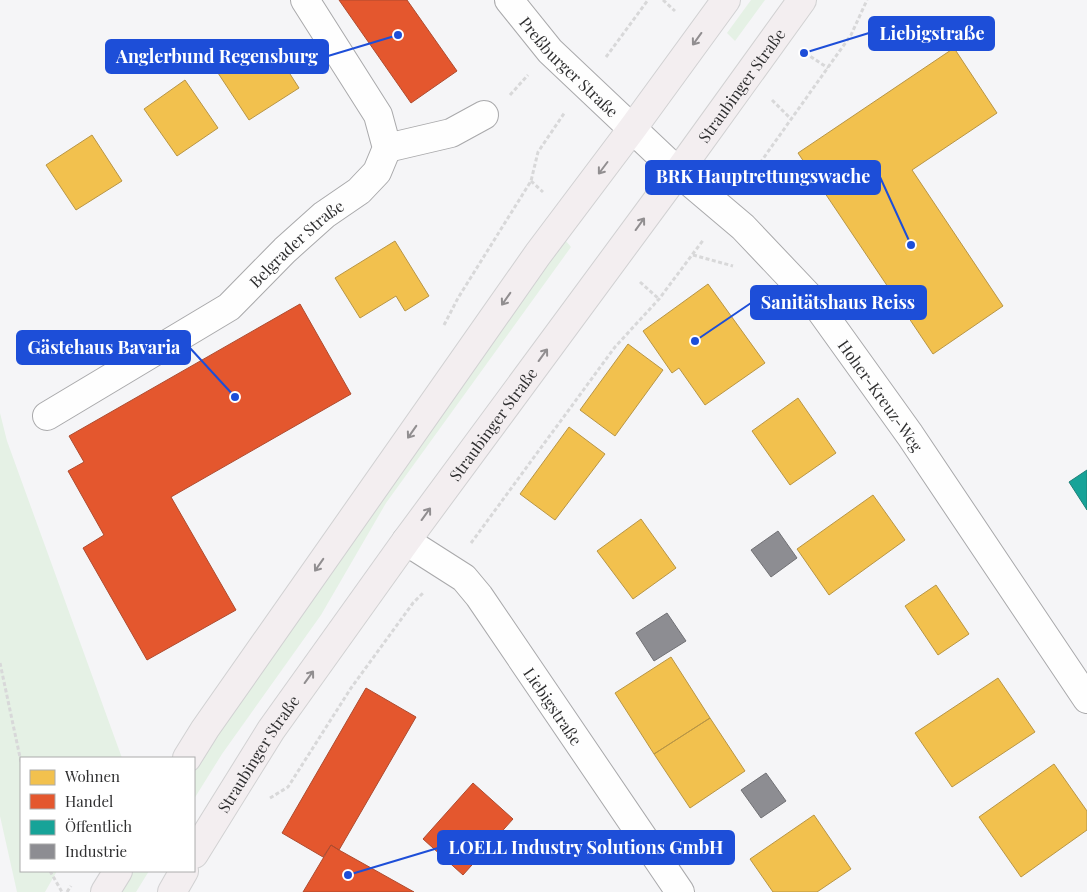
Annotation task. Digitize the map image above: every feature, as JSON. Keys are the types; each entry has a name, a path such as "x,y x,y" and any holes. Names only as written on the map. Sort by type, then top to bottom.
{"main road":[{"path":"188,757 532,262 726,0"},
{"name":"Straubinger Straße","path":"195,852 271,730 406,541 678,172 802,0"},
{"path":"105,892 117,872"},
{"path":"172,892 183,872"}],"street":[{"path":"305,0 378,114 386,148 451,133 484,115"},
{"name":"Preßburger Straße","path":"509,0 550,51 632,129"},
{"name":"Hoher-Kreuz-Weg","path":"632,129 743,228 816,304 910,435 1087,699"},
{"name":"Belgrader Straße","path":"48,416 229,307 285,250 324,215 359,191 377,172 386,148"},
{"name":"Liebigstraße","path":"406,541 464,578 479,596 680,892"}],"path":[{"path":"585,84 648,0"},
{"path":"263,802 288,787 357,680 413,603 471,543 615,347 659,299 724,213 851,35 867,0"},
{"path":"484,115 501,105 550,51"},
{"path":"804,53 828,68"},
{"path":"0,663 20,757"},
{"path":"51,872 62,892"}],"shaded area":[{"path":"751,0 765,0 735,41 727,33"},
{"path":"565,240 571,247 386,503 321,615 222,754 195,797 195,771 231,713"},
{"path":"0,413 7,441 122,757 20,757 20,872 56,872 45,892 17,892 0,816"},
{"path":"132,872 148,872 136,892 120,892"}],"building: Wohnen":[{"path":"954,48 997,113 912,170 1003,306 933,354 798,153"},
{"path":"274,49 299,88 249,120 216,70 247,50 254,62"},
{"path":"185,80 218,128 177,156 144,109"},
{"path":"92,135 122,181 76,210 46,165"},
{"path":"395,241 429,296 405,311 396,296 360,318 335,278"},
{"path":"708,284 765,363 705,405 679,368 672,373 643,331"},
{"path":"628,344 663,370 615,436 580,410"},
{"path":"798,398 836,453 790,485 752,431"},
{"path":"569,427 605,454 555,520 520,494"},
{"path":"873,495 905,540 829,595 797,549"},
{"path":"641,519 676,568 633,599 597,551"},
{"path":"936,585 969,634 938,655 905,606"},
{"path":"671,657 710,718 654,754 615,693"},
{"path":"998,678 1035,732 952,787 915,733"},
{"path":"710,718 745,771 690,808 654,754"},
{"path":"1054,764 1087,811 1087,830 1021,877 979,817"},
{"path":"814,815 851,869 817,892 773,892 750,859"}],"building: Handel":[{"path":"339,0 407,0 457,71 411,103"},
{"path":"300,304 351,394 171,497 236,610 147,660 83,548 104,535 68,471 84,462 69,436"},
{"path":"366,688 416,717 339,850 331,845 323,857 282,833"},
{"path":"473,783 513,819 463,875 423,839"},
{"path":"331,845 339,850 414,892 303,892"}],"building: Öffentlich":[{"path":"1087,470 1087,510 1069,482"}],"building: Industrie":[{"path":"778,531 797,558 771,577 751,550"},
{"path":"667,613 686,641 654,661 636,633"},
{"path":"766,773 786,801 761,818 741,790"}],"place":[{"name":"Anglerbund Regensburg","path":"398,35"},
{"name":"Liebigstraße","path":"804,53"},
{"name":"BRK Hauptrettungswache","path":"911,245"},
{"name":"Sanitätshaus Reiss","path":"695,341"},
{"name":"Gästehaus Bavaria","path":"235,397"},
{"name":"LOELL Industry Solutions GmbH","path":"348,875"}]}
